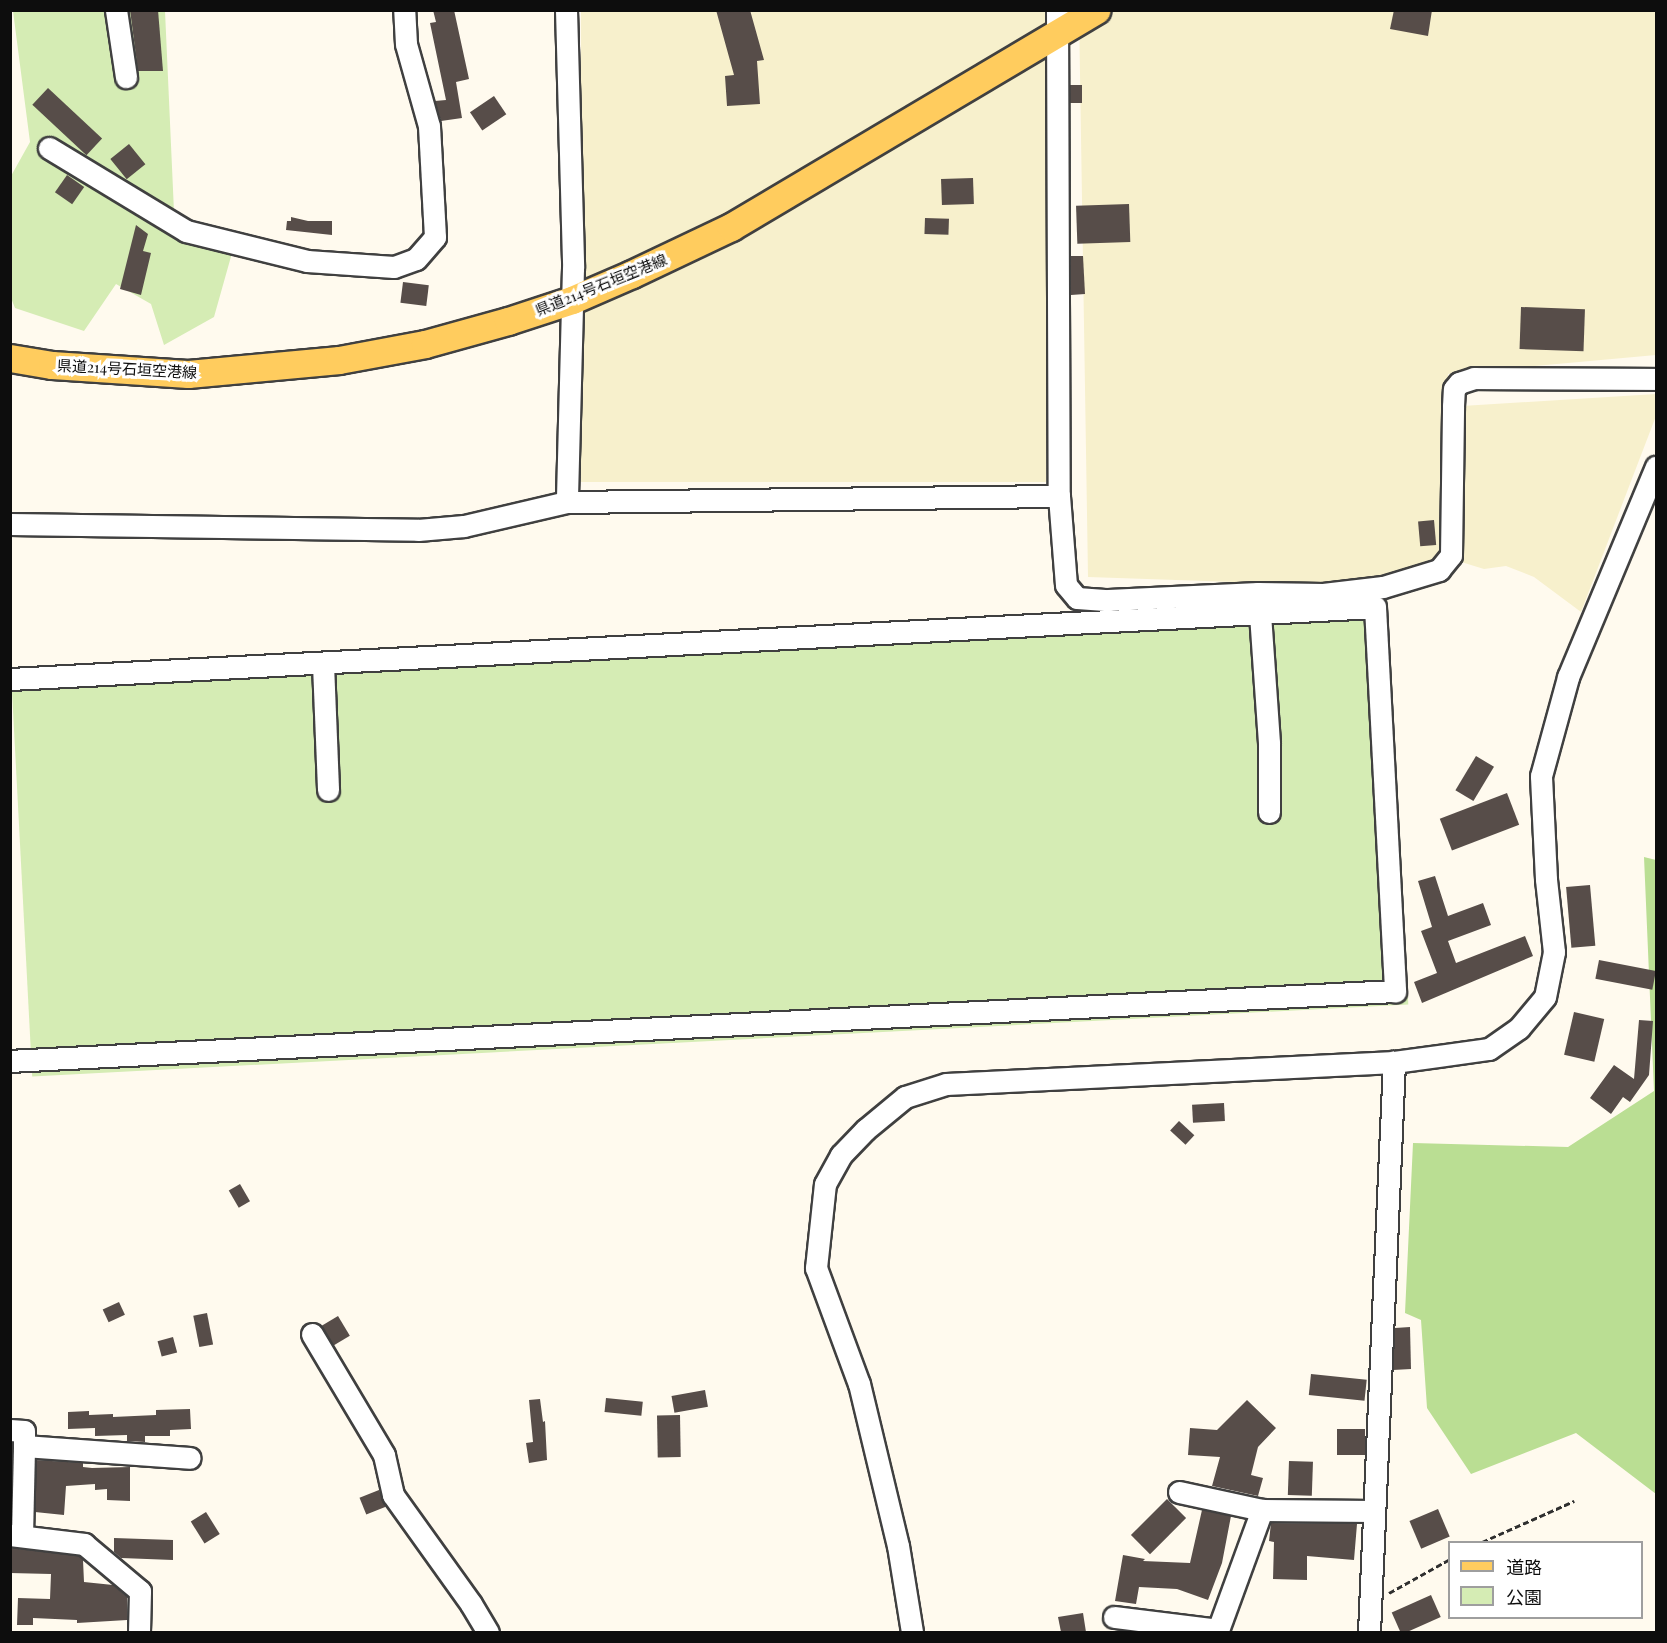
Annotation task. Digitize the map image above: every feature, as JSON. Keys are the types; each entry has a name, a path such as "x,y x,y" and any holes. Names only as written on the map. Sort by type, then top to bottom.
{"main road":[{"name":"県道214号石垣空港線","path":"10,358 52,365 188,374 339,360 425,344 572,300 731,227 1058,22 1096,10"}],"street":[{"path":"116,10 126,77"},
{"path":"49,148 186,231 307,261 394,267 416,259 435,237 429,126 406,44 404,10"},
{"path":"566,10 572,300 567,502"},
{"path":"1058,22 1059,496 1066,585 1077,598 1108,600 1258,593 1323,594 1383,587 1438,570 1451,555 1453,406 1454,389 1459,383 1474,378 1656,379"},
{"path":"912,1632 898,1546 859,1384 816,1268 825,1184 842,1155 865,1130 905,1097 946,1084 1394,1062 1489,1050 1519,1028 1545,998 1554,952 1546,879 1541,776 1568,677 1656,467"},
{"path":"10,524 418,530 464,526 567,502 1059,496"},
{"path":"10,679 1375,608 1395,991 10,1061"},
{"path":"1260,614 1269,742 1269,812"},
{"path":"324,664 328,790"},
{"path":"1369,1632 1394,1062"},
{"path":"312,1334 384,1455 393,1495 465,1594 488,1632"},
{"path":"140,1632 140,1591 84,1544 16,1535 17,1438 190,1458"},
{"path":"1179,1492 1262,1510 1373,1511"},
{"path":"1114,1617 1218,1630 1262,1510"}],"path":[{"path":"1484,1541 1574,1501"},
{"path":"1371,1599 1399,1590 1448,1561"}],"shaded area":[{"path":"581,11 1046,11 1046,482 581,482"},
{"path":"1079,11 1656,11 1656,355 1448,374 1447,556 1419,572 1356,586 1088,577"},
{"path":"1656,394 1656,416 1581,612 1534,577 1506,566 1484,569 1458,561 1462,406"}],"green space":[{"path":"13,11 165,11 175,234 232,253 214,317 164,345 151,304 116,284 84,331 15,308 11,298 11,176 30,142"},
{"path":"1387,598 1408,1004 32,1077 11,670"},
{"path":"1644,857 1656,860 1656,1494 1576,1433 1471,1474 1427,1408 1421,1320 1405,1313 1413,1143 1568,1147 1654,1091"}],"building":[{"path":"130,10 158,10 163,71 138,71"},
{"path":"433,10 454,10 469,79 456,82 462,118 441,121 435,101 446,100 430,23 436,22"},
{"path":"716,10 750,10 764,60 757,61 760,104 727,106 725,76 734,75"},
{"path":"1394,10 1432,10 1428,36 1390,29"},
{"path":"1070,85 1082,85 1082,103 1070,103"},
{"path":"48,88 102,138 86,155 32,105"},
{"path":"494,96 506,114 482,130 470,112"},
{"path":"129,144 145,164 127,179 110,159"},
{"path":"67,175 84,187 72,204 55,192"},
{"path":"973,178 974,204 942,205 941,179"},
{"path":"1129,204 1130,242 1077,244 1076,206"},
{"path":"291,217 308,221 332,221 332,235 286,230 287,221 291,221"},
{"path":"925,218 949,219 948,235 924,234"},
{"path":"136,225 148,234 143,251 151,253 141,295 120,289"},
{"path":"1071,256 1083,256 1085,294 1071,295"},
{"path":"403,282 429,285 426,306 400,303"},
{"path":"1521,307 1585,309 1583,351 1520,349"},
{"path":"1434,520 1436,545 1420,546 1418,521"},
{"path":"1476,756 1494,767 1473,801 1455,790"},
{"path":"1507,793 1519,825 1452,851 1440,819"},
{"path":"1435,876 1448,916 1483,903 1491,925 1448,941 1456,963 1525,936 1533,956 1422,1003 1414,982 1437,973 1421,931 1432,927 1418,881"},
{"path":"1590,885 1595,946 1571,948 1566,887"},
{"path":"1599,960 1656,971 1652,990 1595,979"},
{"path":"1574,1012 1604,1019 1594,1062 1564,1055"},
{"path":"1639,1020 1653,1021 1649,1075 1630,1102 1623,1097 1611,1114 1590,1098 1614,1065 1634,1079"},
{"path":"1224,1103 1225,1121 1193,1123 1192,1105"},
{"path":"1179,1121 1194,1135 1185,1145 1170,1131"},
{"path":"240,1184 250,1201 239,1208 229,1190"},
{"path":"119,1302 125,1315 109,1322 103,1310"},
{"path":"207,1313 213,1344 199,1347 193,1316"},
{"path":"338,1316 350,1336 333,1346 321,1326"},
{"path":"1410,1327 1411,1369 1393,1370 1395,1328"},
{"path":"173,1337 177,1352 162,1357 158,1341"},
{"path":"1311,1374 1367,1380 1364,1401 1309,1395"},
{"path":"705,1390 708,1407 674,1413 672,1396"},
{"path":"606,1398 643,1402 641,1416 605,1412"},
{"path":"540,1399 543,1422 545,1421 547,1460 529,1463 526,1443 533,1442 529,1400"},
{"path":"1247,1400 1276,1428 1258,1447 1251,1475 1263,1478 1258,1496 1212,1486 1220,1457 1188,1455 1190,1428 1217,1430"},
{"path":"190,1409 191,1429 170,1430 170,1436 145,1436 145,1442 127,1441 127,1435 95,1436 95,1428 68,1429 68,1412 89,1411 89,1415 113,1414 113,1417 156,1415 156,1410"},
{"path":"657,1415 680,1415 681,1457 658,1457"},
{"path":"1337,1429 1365,1429 1365,1455 1337,1455"},
{"path":"36,1460 83,1463 83,1467 92,1468 130,1467 130,1501 107,1500 107,1489 95,1490 95,1484 66,1486 64,1515 35,1512"},
{"path":"1289,1461 1313,1462 1312,1496 1288,1495"},
{"path":"379,1490 386,1507 366,1515 360,1498"},
{"path":"1167,1499 1186,1518 1150,1554 1131,1535"},
{"path":"1438,1509 1450,1537 1421,1549 1409,1521"},
{"path":"1202,1510 1231,1516 1222,1563 1208,1600 1177,1589 1139,1587 1136,1604 1115,1601 1123,1555 1145,1559 1143,1561 1190,1563"},
{"path":"206,1512 220,1534 205,1544 191,1522"},
{"path":"1271,1523 1357,1524 1354,1560 1307,1556 1307,1580 1273,1579 1274,1542 1269,1541"},
{"path":"114,1538 173,1540 173,1560 121,1558 114,1552"},
{"path":"10,1548 79,1556 83,1560 84,1582 113,1585 127,1597 127,1620 77,1623 77,1620 33,1618 33,1625 17,1625 18,1598 50,1599 51,1574 10,1573"},
{"path":"1431,1595 1441,1617 1407,1632 1400,1632 1392,1612"},
{"path":"1083,1613 1086,1632 1061,1632 1058,1617"}]}
